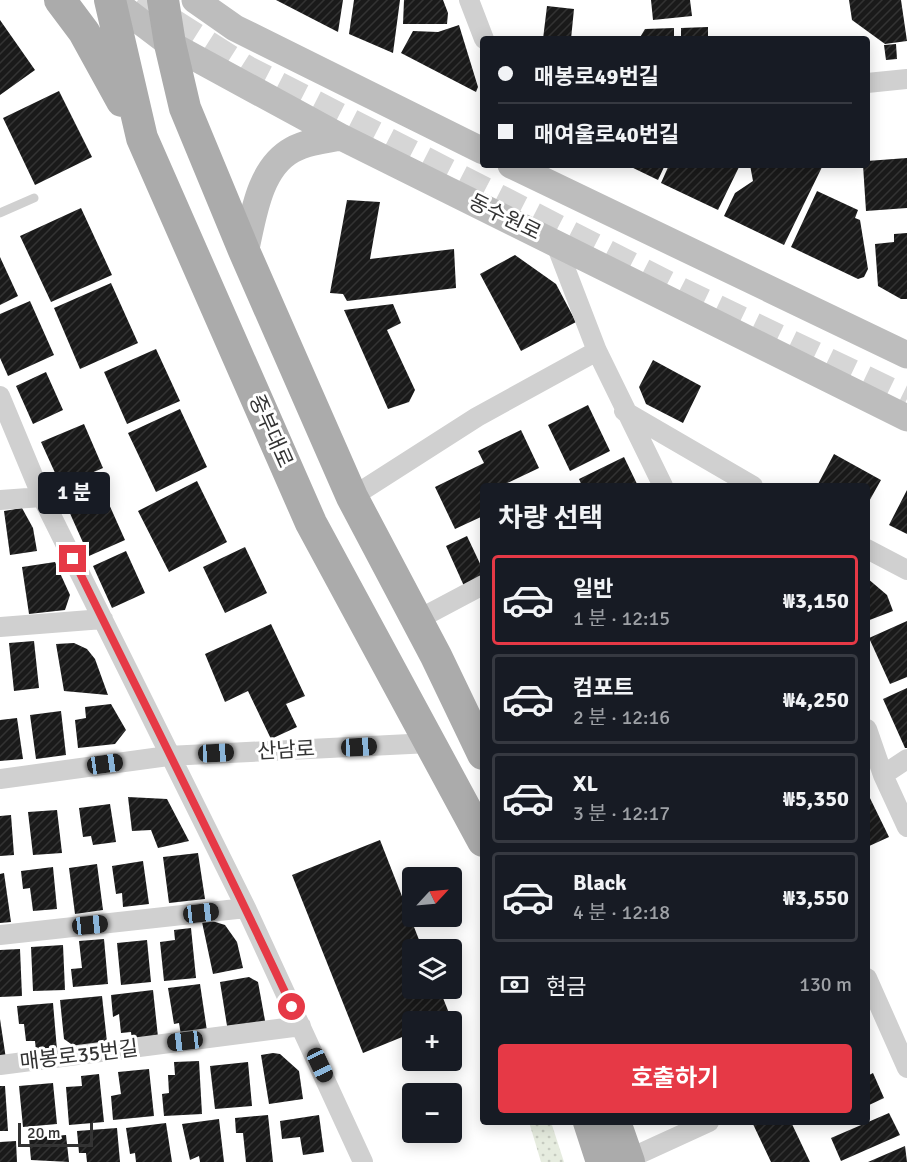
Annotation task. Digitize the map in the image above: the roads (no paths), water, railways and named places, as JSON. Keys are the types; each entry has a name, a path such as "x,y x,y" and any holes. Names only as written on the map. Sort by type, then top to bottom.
{"main road":[{"path":"60,0 84,32 142,138"},
{"name":"중부대로","path":"111,0 142,138 311,523 480,835"},
{"name":"동수원로","path":"111,0 170,44 341,137 907,418"},
{"path":"164,0 170,44 185,108 245,253 352,497 417,620 480,748"},
{"path":"195,0 236,28 480,150"},
{"path":"245,253 261,191 275,165 290,151 308,143 341,137"},
{"path":"518,168 907,355"},
{"path":"591,1125 619,1161"},
{"path":"615,1125 619,1161"}],"street":[{"path":"469,0 483,36"},
{"path":"870,83 907,79"},
{"path":"555,242 597,351 624,411 661,483"},
{"path":"352,497 477,417 597,351"},
{"path":"0,396 42,497 168,756 246,908 363,1162"},
{"path":"624,411 748,483"},
{"path":"0,500 42,497"},
{"path":"870,551 907,570"},
{"path":"417,620 480,587"},
{"path":"0,627 103,619"},
{"path":"870,738 883,775 907,827"},
{"name":"산남로","path":"0,779 168,756 430,743"},
{"path":"883,775 907,759"},
{"path":"0,935 246,908"},
{"path":"870,985 907,1068"},
{"name":"매봉로35번길","path":"0,1065 301,1026"},
{"path":"619,1161 702,1125"}],"lane":[{"path":"0,213 34,198"}],"tunnel":[{"path":"138,0 247,69 681,291 907,399"}]}
